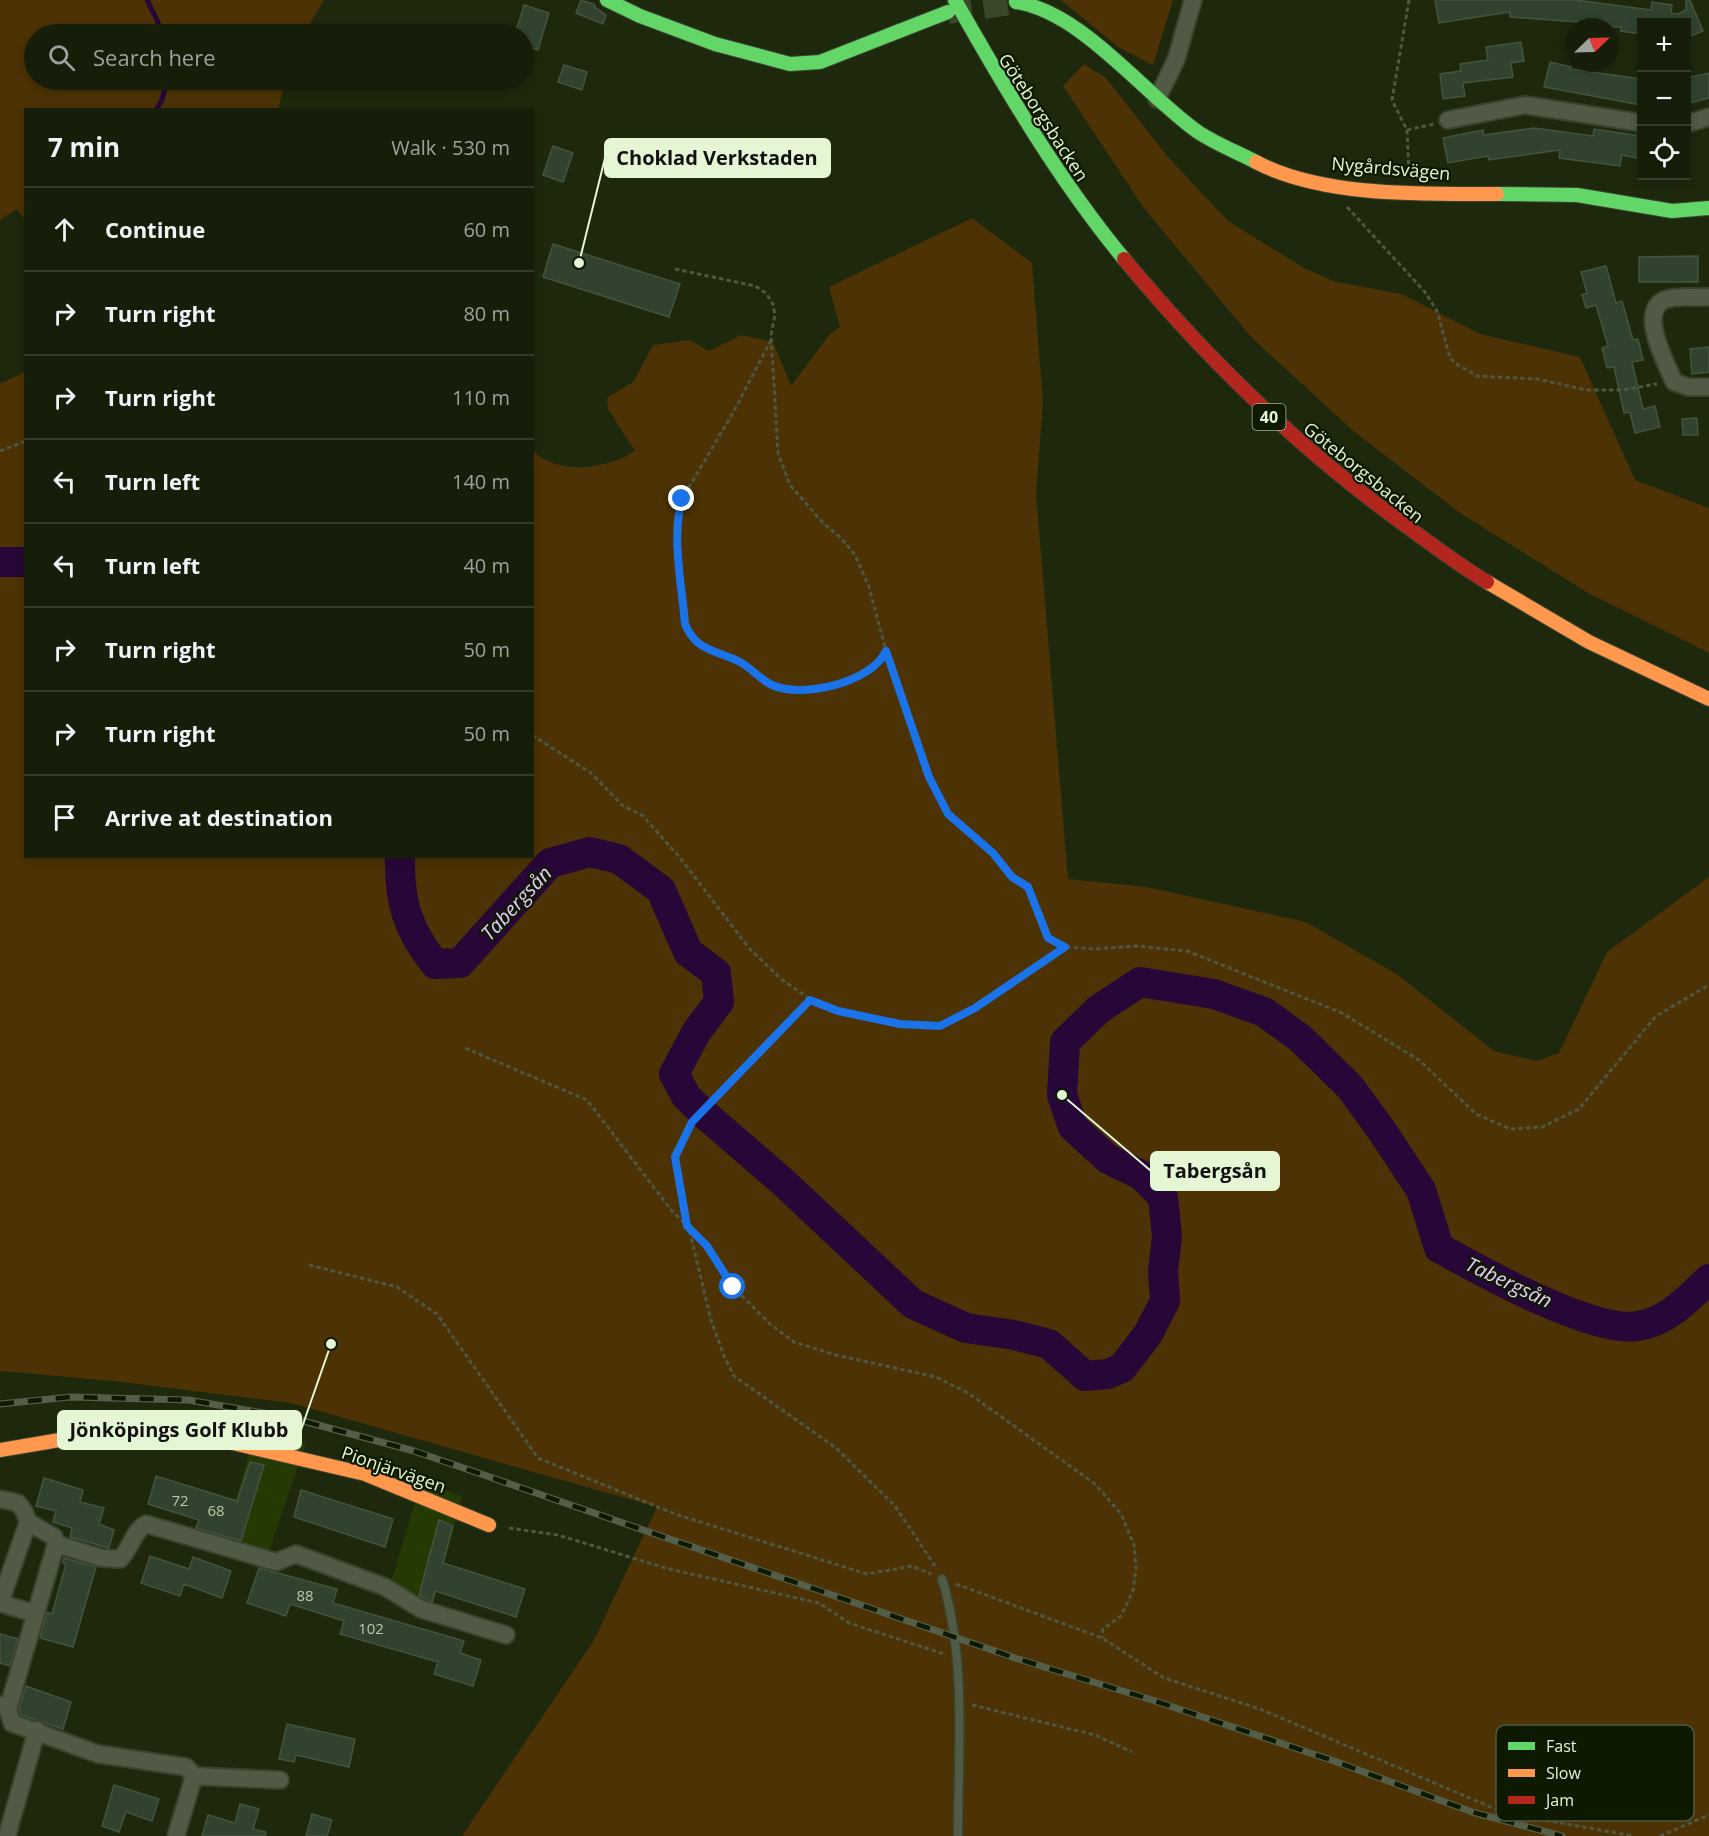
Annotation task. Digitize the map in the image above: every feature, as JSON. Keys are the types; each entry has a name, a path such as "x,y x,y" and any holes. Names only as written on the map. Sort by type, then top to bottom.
{"main road":[{"path":"608,0 640,16 715,44 790,64 820,62 952,6"},
{"name":"Nygårdsvägen","path":"1016,2 1035,5 1059,18 1082,34 1199,132 1277,173 1351,188 1456,194 1577,195 1672,211 1709,208"},
{"name":"Göteborgsbacken","path":"952,6 1024,126 1070,192 1173,319 1257,407 1315,459 1383,513 1500,593 1643,671 1709,699"},
{"name":"Pionjärvägen","path":"0,1450 89,1435 220,1440 365,1474 489,1525"}],"street":[{"path":"1157,99 1176,60 1193,0"},
{"path":"1448,120 1525,105 1637,122"},
{"path":"1691,122 1709,117"},
{"path":"1709,297 1670,298 1654,309 1652,322 1674,382 1688,387 1709,387"},
{"path":"0,1499 18,1503 28,1522 0,1603 36,1614"},
{"path":"28,1522 54,1537 56,1544 36,1614 4,1707 12,1723 37,1730 98,1754 186,1767 194,1776 280,1780"},
{"path":"56,1544 102,1558 120,1559 128,1552 141,1527 146,1524 276,1562 296,1554 385,1587 421,1609 506,1635"},
{"path":"7,1836 37,1730"},
{"path":"176,1836 194,1776"}],"lane":[{"path":"942,1579 953,1613 958,1702 958,1836"}],"path":[{"path":"1408,0 1392,100 1407,130 1409,174"},
{"path":"1407,130 1448,120"},
{"path":"1346,206 1425,292 1437,311 1450,358 1477,376 1537,379 1586,390 1622,390 1674,382"},
{"path":"675,269 755,286 766,293 775,315 772,339 777,453 790,485 855,555 869,587 886,651 929,777 948,814 993,853 1012,877 1028,887 1048,938 1065,947 1095,950 1135,946 1187,951 1342,1013 1419,1060 1476,1114 1510,1129 1542,1128 1579,1109 1656,1016 1709,985"},
{"path":"772,339 734,411 682,499 678,513 685,624 689,636 700,647 740,662 773,686 808,691 856,676 873,668 886,651"},
{"path":"0,451 24,442"},
{"path":"534,736 591,773 622,805 643,816 681,859 749,948 781,979 810,1000 838,1011 900,1024 940,1026 975,1008 1065,947"},
{"path":"810,1000 728,1088 692,1122 675,1157 687,1226 711,1320 734,1376 836,1448 895,1506 914,1531 942,1579"},
{"path":"465,1048 587,1100 672,1211 707,1246 733,1287 770,1324 794,1342 836,1355 936,1377 968,1394 1095,1484 1121,1514 1134,1545 1136,1568 1133,1592 1125,1608 1113,1623 1103,1629 1102,1638"},
{"path":"489,1525 558,1535 665,1568 819,1603 849,1623 955,1657"},
{"path":"958,1702 1095,1735 1132,1752"},
{"path":"1660,1836 1709,1815"}],"shaded area":[{"path":"0,0 324,0 310,24 24,24 24,90 283,90 278,108 24,108 24,219 17,209 0,220"},
{"path":"1061,0 1173,0 1153,65 1118,47"},
{"path":"1084,64 1106,78 1168,157 1228,221 1304,268 1336,282 1402,294 1480,334 1580,357 1635,480 1709,508 1709,653 1590,594 1460,513 1352,430 1251,337 1143,207 1063,86"},
{"path":"972,218 1032,263 1043,402 1036,494 1068,879 1147,887 1306,922 1398,975 1494,1051 1537,1061 1559,1053 1607,952 1709,877 1709,1836 462,1836 594,1640 657,1507 291,1403 113,1381 0,1371 0,384 24,372 24,858 534,858 534,452 556,464 583,467 611,462 635,451 608,409 607,398 634,381 653,345 689,340 709,351 741,335 773,342 791,386 830,334 840,327 829,287"},
{"path":"255,1433 306,1443 268,1554 224,1540"},
{"path":"421,1482 462,1496 433,1605 413,1599 391,1582"}],"building":[{"path":"581,0 594,4 606,15 603,24 576,13"},
{"path":"1435,0 1576,0 1651,10 1652,2 1672,5 1671,13 1678,14 1686,10 1686,0 1690,0 1703,31 1691,36 1691,18 1637,18 1637,33 1621,31 1619,18 1565,18 1565,21 1510,17 1510,12 1439,23"},
{"path":"524,5 549,13 538,50 534,49 534,24 518,24"},
{"path":"1521,42 1524,61 1511,63 1513,77 1463,83 1465,96 1443,99 1440,74 1461,71 1460,64 1488,60 1486,47"},
{"path":"1550,62 1565,66 1565,72 1591,72 1637,78 1637,104 1544,87"},
{"path":"564,65 587,72 582,90 558,82"},
{"path":"1709,73 1709,98 1691,103 1691,77"},
{"path":"1534,128 1593,136 1594,129 1637,135 1637,158 1622,155 1620,166 1559,158 1560,150 1489,160 1488,156 1448,163 1443,138 1483,130 1484,135"},
{"path":"553,146 573,153 563,182 543,175"},
{"path":"553,244 680,284 669,317 543,277"},
{"path":"1698,256 1698,282 1639,282 1639,257"},
{"path":"1606,266 1616,303 1622,301 1633,340 1638,339 1643,360 1632,362 1643,409 1655,406 1660,427 1635,433 1630,412 1624,413 1614,367 1607,368 1602,348 1608,346 1596,305 1586,308 1582,295 1587,293 1581,272"},
{"path":"1709,347 1709,372 1692,374 1690,349"},
{"path":"1697,418 1698,435 1683,435 1682,419"},
{"path":"250,1462 264,1465 241,1541 196,1528 199,1520 148,1504 156,1476 237,1501"},
{"path":"44,1478 83,1490 80,1502 104,1508 99,1524 114,1530 109,1548 70,1537 72,1528 53,1522 56,1511 36,1506"},
{"path":"301,1490 393,1519 385,1547 294,1517"},
{"path":"439,1520 453,1526 443,1563 525,1589 516,1617 435,1591 432,1602 419,1595"},
{"path":"150,1556 189,1569 193,1557 231,1571 222,1598 184,1584 180,1596 141,1583"},
{"path":"64,1558 96,1567 73,1647 40,1638 47,1612 52,1614 66,1564 63,1563"},
{"path":"259,1568 337,1589 333,1603 464,1641 460,1653 481,1660 473,1686 434,1674 438,1662 340,1634 344,1621 290,1604 286,1616 247,1603"},
{"path":"0,1634 18,1639 10,1666 0,1663"},
{"path":"26,1686 71,1702 63,1729 21,1715 19,1709"},
{"path":"287,1724 355,1739 349,1767 296,1755 294,1762 279,1759"},
{"path":"114,1785 159,1799 152,1821 126,1812 119,1832 102,1826"},
{"path":"240,1804 259,1809 253,1829 266,1832 265,1836 202,1836 208,1815 235,1823"},
{"path":"312,1814 332,1820 327,1836 306,1836"}],"waterway":[{"path":"147,0 158,24"},
{"path":"157,108 164,90"},
{"name":"Tabergsån","path":"0,562 24,562"},
{"name":"Tabergsån","path":"400,858 401,887 407,914 418,939 435,964 460,963 550,863 590,852 619,859 661,890 688,952 716,973 719,1002 697,1031 674,1074 686,1096 783,1182 913,1304 966,1328 1014,1335 1049,1344 1085,1376 1108,1374 1122,1368 1148,1334 1165,1301 1163,1270 1167,1237 1163,1197 1141,1175 1108,1159 1073,1127 1062,1095 1065,1042 1099,1009 1140,982 1214,994 1264,1012 1300,1038 1350,1087 1382,1131 1421,1190 1439,1248 1481,1271 1566,1311 1618,1326 1638,1326 1659,1319 1677,1308 1709,1279"}],"tunnel":[{"path":"948,12 1016,2"}],"railway":[{"path":"0,1404 70,1397 189,1400 292,1418 414,1451 1018,1659 1149,1699 1496,1818"},
{"path":"1506,1821 1562,1836"}],"traffic: fast":[{"path":"607,0 640,16 715,44 790,64 820,62 948,12"},
{"path":"955,0 1013,100 1055,166 1124,259"},
{"path":"1016,2 1041,9 1065,21 1112,57 1198,132 1256,162"},
{"path":"1497,194 1577,195 1672,211 1709,208"}],"traffic: slow":[{"path":"1256,162 1311,182 1341,188 1405,193 1497,194"},
{"path":"1487,582 1589,642 1709,699"},
{"path":"0,1450 89,1435 220,1440 365,1474 489,1525"}],"traffic: jam":[{"path":"1124,259 1190,335 1261,406 1298,439 1375,503 1487,582"}],"place":[{"name":"Choklad Verkstaden","path":"579,263"},
{"name":"Tabergsån","path":"1062,1095"},
{"name":"Jönköpings Golf Klubb","path":"331,1344"}],"route":[{"path":"682,499 678,513 678,536 685,624 689,636 700,647 740,662 773,686 808,691 830,686 873,668 886,651 929,777 948,814 993,853 1012,877 1028,887 1048,938 1065,947 975,1008 940,1026 900,1024 838,1011 810,1000 728,1088 692,1122 675,1157 687,1226 707,1246 733,1287"}]}
